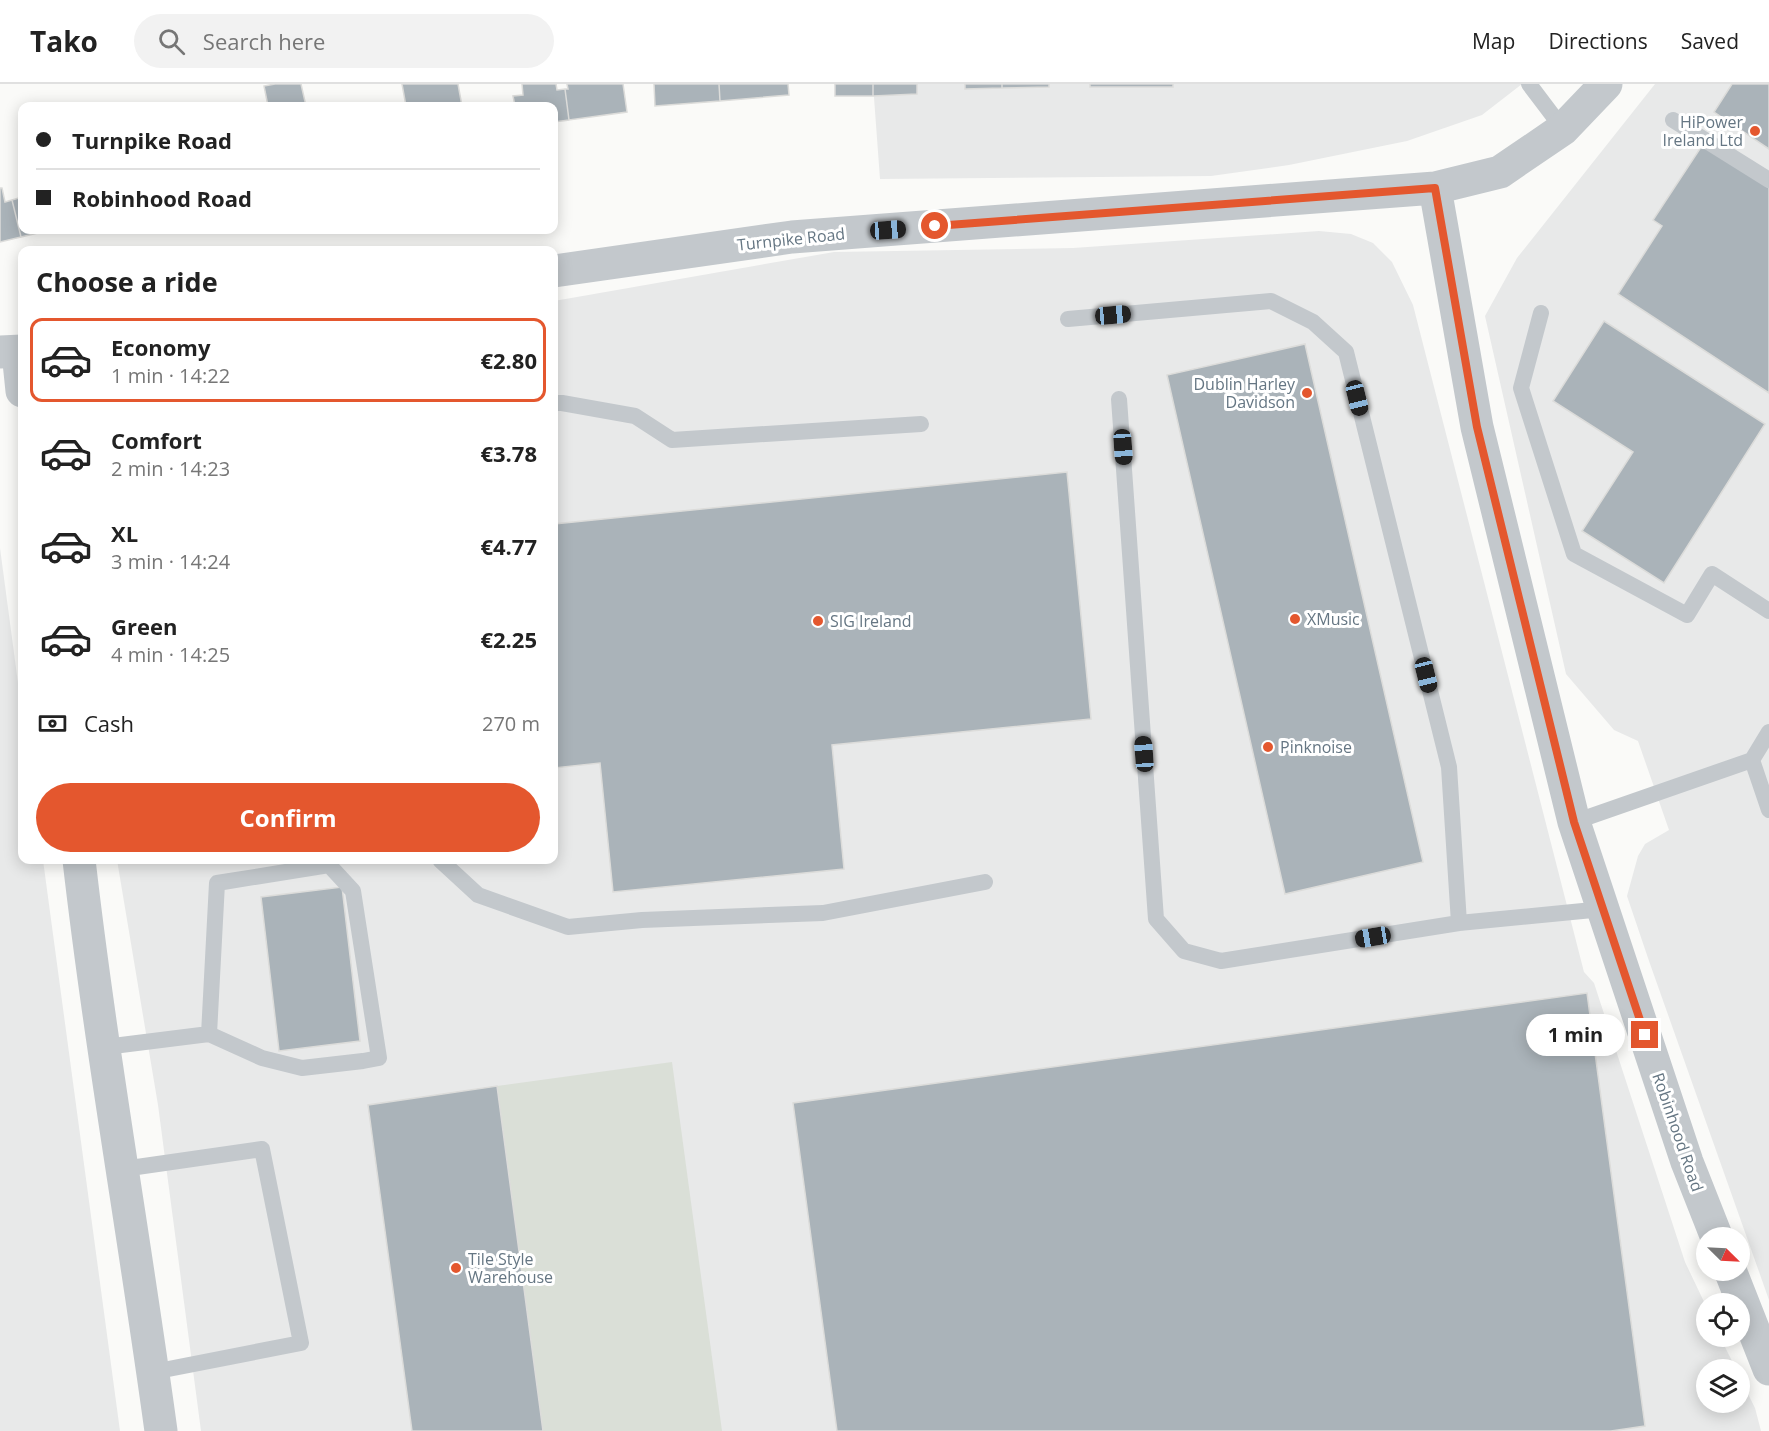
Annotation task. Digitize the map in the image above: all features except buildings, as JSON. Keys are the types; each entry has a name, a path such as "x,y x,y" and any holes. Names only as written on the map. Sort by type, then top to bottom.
{"street":[{"name":"Turnpike Road","path":"558,270 792,237 1435,188 1500,172 1563,129 1606,84"},
{"name":"Robinhood Road","path":"1435,188 1477,427 1574,822 1687,1162 1713,1227"},
{"path":"13,352 18,374"},
{"path":"79,864 87,931 161,1431"},
{"path":"1734,1281 1769,1369"}],"lane":[{"path":"1529,84 1563,129"},
{"path":"1672,120 1769,180"},
{"path":"1068,319 1271,301 1313,322 1346,352 1449,767 1459,923"},
{"path":"1541,313 1521,388 1574,554 1687,615 1712,574 1769,611"},
{"path":"1119,399 1156,919 1184,951 1221,961 1459,923 1603,909"},
{"path":"558,404 635,416 672,440 921,424"},
{"path":"1574,822 1752,760 1769,732"},
{"path":"1752,760 1769,810"},
{"path":"444,864 478,895 568,927 642,920 823,913 985,882"},
{"path":"105,1047 208,1034 262,1058 302,1068 379,1058 353,891 329,865 217,882 208,1034"},
{"path":"123,1170 262,1149 301,1343 153,1372"}],"shaded area":[{"path":"873,84 1522,84 1482,115 1407,141 1289,165 1211,176 880,179"},
{"path":"1655,84 1769,84 1769,1300 1750,1246 1750,1227 1743,1227 1627,896 1638,856 1645,844 1669,830 1638,741 1614,730 1566,674 1485,316 1517,258"},
{"path":"1319,231 1351,234 1373,243 1392,262 1413,305 1584,972 1594,983 1685,1262 1700,1293 1696,1293 1696,1347 1725,1347 1731,1359 1696,1359 1696,1413 1750,1413 1750,1398 1761,1431 201,1431 158,1105 118,864 558,864 558,300 834,252 1073,248"},
{"path":"0,548 18,683 18,864 44,864 120,1431 0,1431"},
{"path":"672,1062 722,1431 543,1431 497,1086"}],"place":[{"name":"HiPower Ireland Ltd","path":"1755,131"},
{"name":"Dublin Harley Davidson","path":"1307,393"},
{"name":"XMusic","path":"1295,619"},
{"name":"SIG Ireland","path":"818,621"},
{"name":"Pinknoise","path":"1268,747"},
{"name":"Tile Style Warehouse","path":"456,1268"}],"route":[{"path":"935,226 1435,188 1477,427 1574,822 1645,1035"}]}
